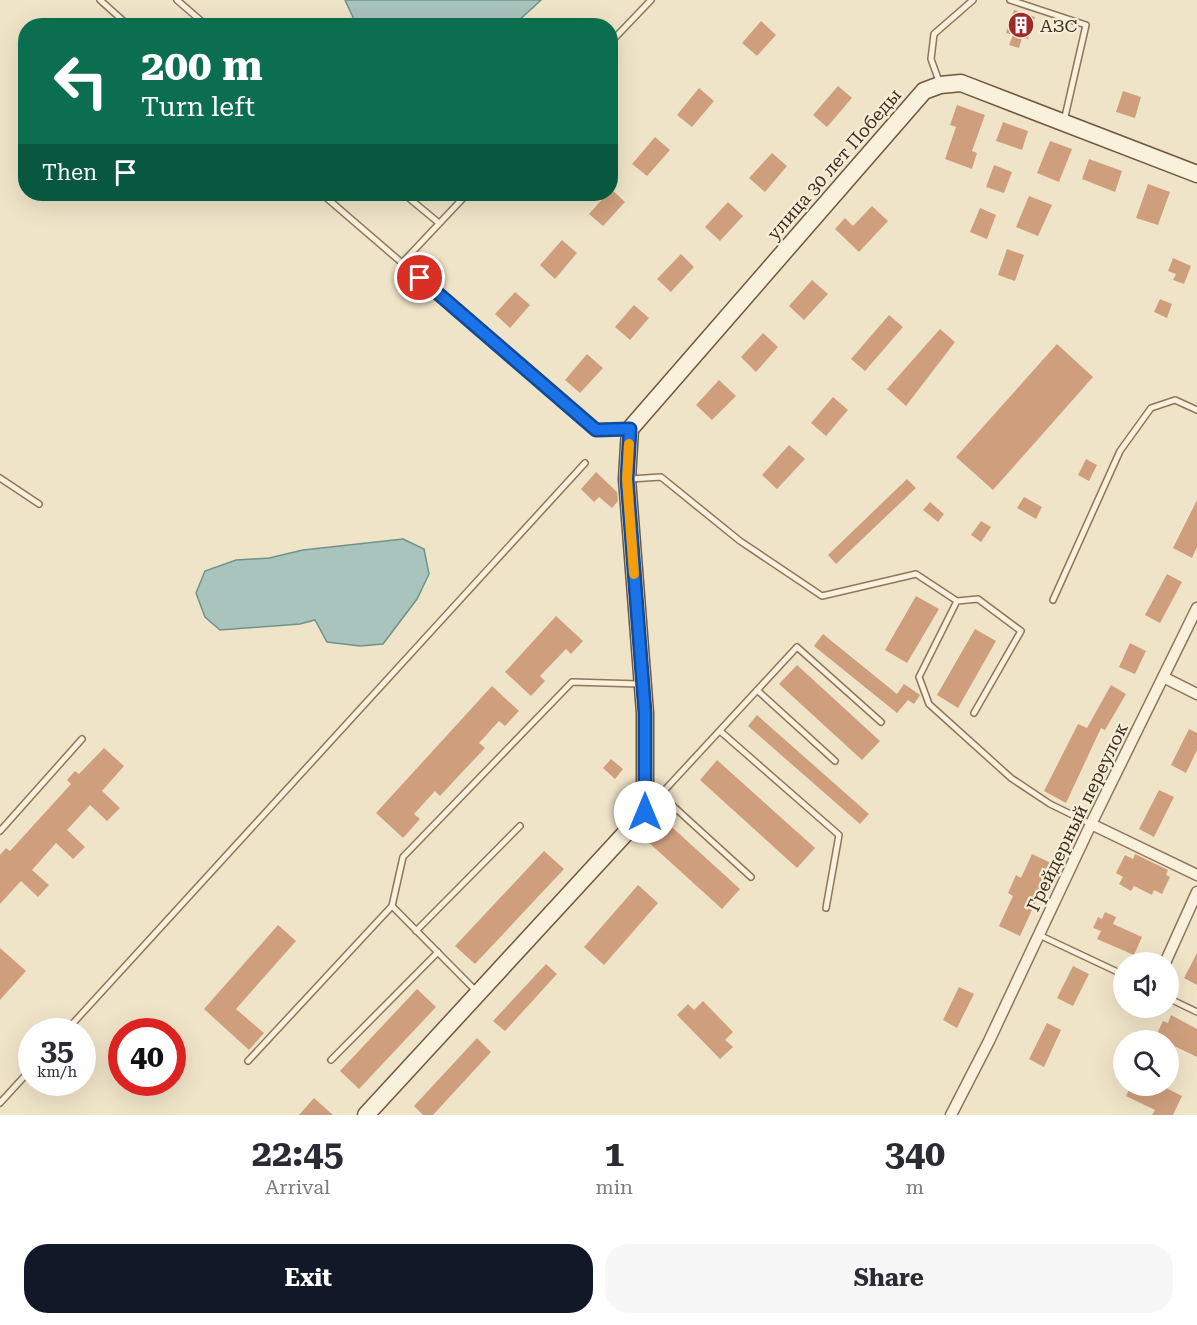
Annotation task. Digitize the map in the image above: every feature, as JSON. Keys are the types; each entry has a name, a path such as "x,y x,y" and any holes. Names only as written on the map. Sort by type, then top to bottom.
{"street":[{"path":"940,84 961,83 1197,174"},
{"name":"улица 30 лет Победы","path":"630,429 924,91 940,84"},
{"path":"366,1115 645,812 645,713 627,479 630,429"},
{"name":"Грейдерный переулок","path":"951,1115 989,1041 1091,824 1197,608"},
{"path":"1163,677 1197,694"},
{"path":"1091,824 1197,875"},
{"path":"1170,952 1197,891"}],"lane":[{"path":"100,0 120,18"},
{"path":"177,0 198,18"},
{"path":"618,34 651,0"},
{"path":"940,84 931,59 934,34 973,0"},
{"path":"1010,0 1086,26 1064,123"},
{"path":"330,201 596,430 630,429"},
{"path":"412,201 439,223"},
{"path":"402,263 460,201"},
{"path":"1053,600 1120,451 1151,408 1175,400 1197,410"},
{"path":"78,1018 585,463"},
{"path":"627,479 661,477 740,541 822,596 916,574 957,601 978,599 1022,631 974,714"},
{"path":"0,478 39,504"},
{"path":"957,601 919,677 929,704 1011,778 1050,804 1091,824"},
{"path":"645,812 797,647 881,722"},
{"path":"249,1060 392,906 403,857 572,682 643,684"},
{"path":"757,690 835,762"},
{"path":"720,731 839,835 826,908"},
{"path":"0,831 82,740"},
{"path":"661,795 751,877"},
{"path":"416,931 520,826"},
{"path":"392,906 478,993"},
{"path":"1039,934 1113,970"},
{"path":"331,1060 438,952"},
{"path":"1179,1003 1197,1012"},
{"path":"0,1103 18,1083"}],"water":[{"path":"345,0 541,0 522,18 353,18"},
{"path":"403,539 424,549 429,574 417,599 383,644 360,646 327,642 315,620 300,624 220,630 205,617 196,593 205,571 236,560 269,558 303,550"}],"building":[{"name":"АЗС","path":"1014,10 1035,17 1028,39 1022,38 1019,48 1009,45 1013,35 1006,33"},
{"path":"761,21 776,35 757,56 742,43"},
{"path":"838,86 852,98 827,127 813,115"},
{"path":"699,88 714,101 692,127 677,115"},
{"path":"1123,91 1141,97 1135,118 1116,112"},
{"path":"957,105 985,115 972,151 977,153 972,169 945,159 956,127 950,125"},
{"path":"1003,122 1028,131 1022,150 996,141"},
{"path":"655,137 670,150 647,176 632,164"},
{"path":"1050,141 1072,149 1059,182 1037,173"},
{"path":"772,153 787,166 765,192 749,178"},
{"path":"1089,159 1122,171 1115,192 1082,179"},
{"path":"994,165 1012,172 1004,193 986,187"},
{"path":"1148,184 1170,192 1158,225 1136,218"},
{"path":"618,196 625,202 603,226 589,214 601,201 618,201"},
{"path":"1029,196 1052,205 1038,236 1016,227"},
{"path":"728,202 743,216 720,241 705,227"},
{"path":"872,206 888,221 859,252 835,229 845,218 853,226"},
{"path":"980,208 996,215 987,239 970,232"},
{"path":"562,240 577,253 555,279 540,265"},
{"path":"1007,249 1024,255 1015,281 998,275"},
{"path":"681,254 694,267 671,292 657,279"},
{"path":"1173,258 1191,266 1184,284 1173,280 1176,274 1168,271"},
{"path":"812,280 828,294 804,320 789,306"},
{"path":"515,292 530,305 510,328 495,314"},
{"path":"1160,299 1172,304 1167,318 1154,312"},
{"path":"634,305 649,318 630,340 615,327"},
{"path":"889,315 903,327 865,371 851,359"},
{"path":"940,329 955,342 906,406 887,389"},
{"path":"763,333 778,347 756,372 741,357"},
{"path":"1057,344 1093,377 993,490 956,457"},
{"path":"587,354 603,368 580,393 565,380"},
{"path":"719,380 736,396 712,420 696,405"},
{"path":"833,397 848,410 826,436 811,423"},
{"path":"789,445 805,459 777,489 762,475"},
{"path":"1086,459 1097,465 1089,481 1078,475"},
{"path":"596,472 617,492 618,501 612,508 599,497 594,502 581,489"},
{"path":"907,479 916,488 836,564 828,555"},
{"path":"1024,497 1042,507 1036,519 1017,508"},
{"path":"1197,500 1197,547 1192,558 1173,548"},
{"path":"930,502 944,514 938,522 923,510"},
{"path":"981,521 991,527 981,542 971,535"},
{"path":"1167,574 1182,582 1160,623 1145,615"},
{"path":"916,596 939,609 907,663 885,650"},
{"path":"556,616 583,641 571,654 566,649 540,676 545,681 531,696 505,672"},
{"path":"975,629 996,641 958,708 937,695"},
{"path":"823,634 897,694 904,684 920,695 914,704 908,700 897,713 814,646"},
{"path":"1130,643 1146,651 1135,674 1119,667"},
{"path":"797,665 880,741 862,760 779,684"},
{"path":"1111,685 1126,694 1105,730 1101,728 1066,803 1044,791 1078,724 1087,728"},
{"path":"492,686 519,711 505,726 499,721 479,743 485,748 440,796 435,791 414,814 420,819 403,838 376,813"},
{"path":"757,715 869,814 860,824 748,726"},
{"path":"1189,729 1197,733 1197,750 1186,773 1171,765"},
{"path":"104,748 124,766 102,791 120,808 107,821 90,805 67,830 85,847 73,859 56,843 32,870 49,885 38,897 21,881 0,904 0,855 6,848 10,851 71,784 67,780 75,771 79,774"},
{"path":"611,759 623,769 615,779 603,768"},
{"path":"717,760 815,848 797,868 700,780"},
{"path":"1159,790 1174,797 1154,837 1139,829"},
{"path":"664,820 740,889 722,909 646,840"},
{"path":"544,851 564,869 475,964 455,946"},
{"path":"1032,854 1053,864 1020,936 999,926 1013,896 1008,893 1016,875 1021,878"},
{"path":"1135,854 1168,870 1166,875 1170,877 1162,894 1154,890 1152,895 1134,886 1131,891 1119,884 1123,877 1116,873 1125,855 1133,859"},
{"path":"638,885 658,903 604,965 584,947"},
{"path":"1105,912 1116,917 1113,924 1142,937 1135,952 1127,952 1097,939 1101,931 1093,928 1098,917 1102,919"},
{"path":"278,925 296,941 236,1009 264,1033 249,1050 204,1009"},
{"path":"0,948 26,971 0,1000"},
{"path":"1197,953 1197,985 1184,978"},
{"path":"546,964 557,974 505,1031 493,1021"},
{"path":"1073,966 1089,974 1073,1006 1057,998"},
{"path":"959,987 974,994 957,1028 943,1020"},
{"path":"417,989 436,1007 359,1089 340,1071"},
{"path":"703,1001 733,1032 725,1040 733,1047 720,1059 677,1015 688,1004 694,1010"},
{"path":"1170,1018 1177,1018 1197,1029 1197,1057 1179,1048 1179,1030 1159,1030 1163,1021 1168,1023"},
{"path":"1047,1023 1061,1030 1044,1067 1029,1059"},
{"path":"477,1038 491,1052 433,1115 423,1115 414,1106"},
{"path":"1126,1096 1182,1096 1173,1115 1152,1115 1155,1110"},
{"path":"314,1098 333,1115 299,1115"}],"slow traffic":[{"path":"629,444 627,479 634,574"}],"place":[{"name":"АЗС","path":"1021,25"}],"route":[{"path":"420,278 596,430 630,429 627,479 645,713 645,812"}]}
